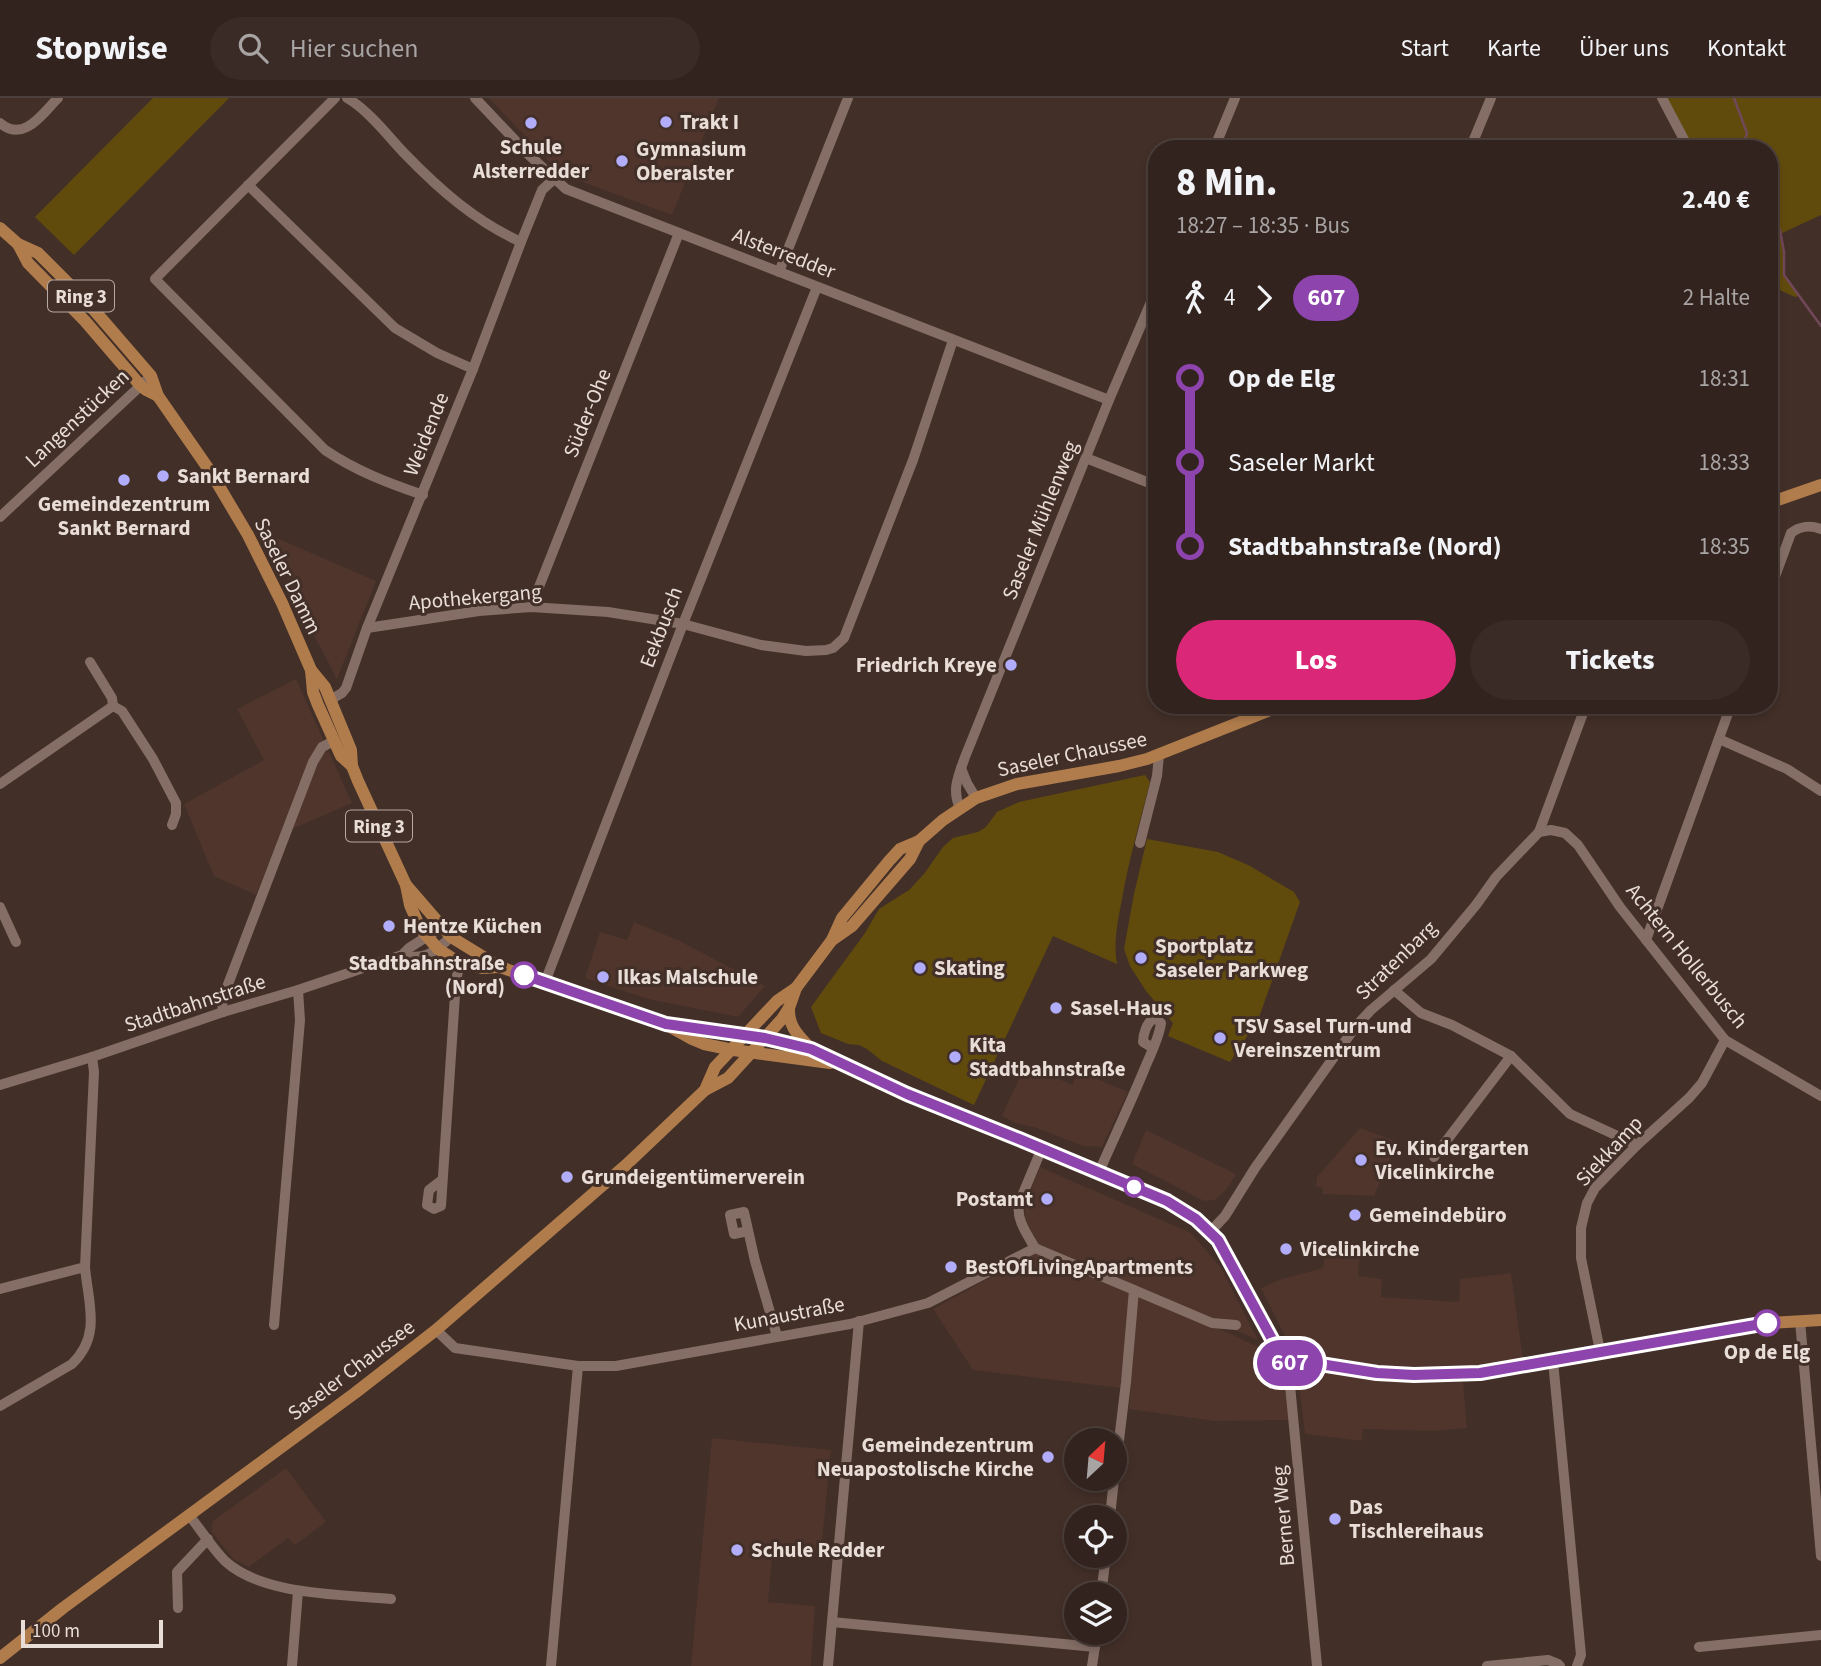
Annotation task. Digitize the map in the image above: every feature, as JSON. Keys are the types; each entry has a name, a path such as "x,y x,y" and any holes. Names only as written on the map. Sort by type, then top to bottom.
{"main road":[{"name":"Saseler Damm","path":"0,228 18,244 38,253 94,310 150,376 158,396 210,471 243,526 312,670 324,687 351,750 352,766 405,885 414,916 420,928 438,949"},
{"name":"Saseler Damm","path":"18,244 28,263 85,321 140,385 158,396"},
{"path":"1778,500 1821,485"},
{"name":"Saseler Damm","path":"312,670 313,692 341,756 352,766"},
{"name":"Saseler Chaussee","path":"0,1658 436,1330 626,1165 705,1090 727,1078 789,1008 796,988 832,940 852,926 910,859 919,841 943,820 976,798 1017,784 1119,766 1159,755 1261,714"},
{"name":"Saseler Damm","path":"405,885 446,932"},
{"name":"Ring 3","path":"446,932 500,967 666,1024 704,1044 752,1052"},
{"name":"Ring 3","path":"438,949 460,963 482,968 500,967"},
{"name":"Saseler Chaussee","path":"705,1090 715,1067 777,1001 796,988"},
{"path":"789,1008 793,1029 811,1049"},
{"name":"Ring 3","path":"666,1024 765,1038"},
{"path":"765,1038 811,1049 907,1094 1167,1201 1196,1219 1218,1240 1285,1363 1314,1363 1377,1373 1480,1373 1752,1324 1821,1320"},
{"path":"752,1052 806,1058 847,1067"}],"street":[{"path":"0,123 12,131 29,127 58,98"},
{"path":"335,98 155,279 325,450 374,478 423,495"},
{"path":"347,98 455,202 488,226 521,242"},
{"name":"Alsterredder","path":"475,98 554,180 566,189 1109,400"},
{"path":"779,272 848,98"},
{"path":"1218,140 1235,98"},
{"path":"1474,140 1491,98"},
{"path":"1662,98 1684,140"},
{"name":"Weidende","path":"330,700 346,688 367,628 423,495 542,190 554,180"},
{"path":"248,185 395,328 437,353 473,369"},
{"name":"Süder-Ohe","path":"531,607 679,233"},
{"name":"Eekbusch","path":"545,982 817,286"},
{"name":"Saseler Mühlenweg","path":"960,808 954,793 961,768 1148,309"},
{"name":"Apothekergang","path":"367,628 479,611 531,607 608,612 683,624 761,645 806,651 834,648 844,638 899,496 953,340"},
{"name":"Langenstücken","path":"0,517 150,376"},
{"path":"1086,458 1148,482"},
{"path":"1778,567 1794,530 1807,526 1821,529"},
{"path":"90,663 112,698 113,706"},
{"path":"0,784 113,706"},
{"path":"113,706 122,711 128,720 153,759 176,803 172,825"},
{"name":"Stratenbarg","path":"1210,1232 1225,1216 1255,1168 1356,1026 1431,959 1496,877 1539,832 1583,714"},
{"path":"1646,940 1728,714"},
{"path":"1719,739 1787,769 1821,791"},
{"path":"223,1012 222,1000 313,762 322,747 334,741"},
{"path":"1140,843 1157,776 1159,755"},
{"path":"961,768 976,798"},
{"name":"Achtern Hollerbusch","path":"1539,832 1551,830 1565,833 1578,845 1646,940 1726,1040 1821,1097"},
{"path":"0,907 16,942"},
{"path":"438,949 446,932"},
{"name":"Stadtbahnstraße","path":"0,1085 402,955 427,937 446,932"},
{"name":"Stadtbahnstraße","path":"402,955 422,957 438,949"},
{"path":"442,1180 456,980 460,963"},
{"path":"274,1325 300,1020 299,990"},
{"path":"1394,990 1421,1013 1452,1025 1511,1056 1570,1114 1637,1145"},
{"name":"Siekkamp","path":"1601,1351 1580,1243 1587,1203 1595,1188 1702,1083 1726,1040"},
{"path":"1099,1172 1153,1048"},
{"path":"1434,1157 1511,1056"},
{"path":"0,1406 72,1364 81,1356 90,1335 92,1317 85,1267 94,1072 92,1057"},
{"path":"1042,1149 1017,1210 1035,1248 1212,1324"},
{"path":"748,1231 777,1336"},
{"name":"Kunaustraße","path":"436,1330 454,1348 578,1366 615,1366 859,1321 928,1303 1035,1248"},
{"path":"0,1289 85,1267"},
{"path":"1120,1428 1135,1290"},
{"path":"828,1666 859,1321"},
{"path":"1800,1321 1821,1556"},
{"path":"1553,1361 1581,1655 1577,1666"},
{"name":"Berner Weg","path":"1285,1363 1289,1375 1317,1666"},
{"path":"551,1666 578,1366"},
{"path":"189,1515 226,1562 261,1581 298,1591 390,1599"},
{"path":"178,1608 177,1572 208,1539"},
{"path":"292,1666 298,1591"},
{"path":"832,1622 1095,1647 1092,1666"},
{"path":"1699,1647 1821,1635"},
{"path":"1487,1666 1548,1660 1560,1666"}],"shaded area":[{"path":"153,98 229,98 74,255 35,217"},
{"name":"Gymnasium Oberalster","path":"489,98 719,98 672,215 561,174"},
{"path":"1665,98 1821,98 1821,215 1780,234 1784,252 1784,275 1799,296 1795,297 1778,289 1778,140 1687,140"},
{"path":"265,533 376,581 337,679 316,639"},
{"path":"296,679 352,803 281,834 256,895 214,876 184,804 264,760 237,709"},
{"path":"1145,775 1150,782 1119,915 1117,964 1053,936 974,1105 882,1061 859,1045 848,1044 821,1033 811,1007 865,933 879,909 909,890 953,838 978,832 986,827 997,812 1019,802"},
{"path":"1147,839 1218,852 1248,865 1294,892 1300,902 1258,1020 1230,1062 1168,1036 1173,1023 1146,991 1130,966 1124,949"},
{"path":"634,922 680,941 765,986 738,1017 648,999 585,978 600,932 627,940"},
{"path":"1026,1063 1072,1085 1078,1071 1128,1092 1102,1147 1083,1146 1002,1116"},
{"name":"Ev. Kindergarten Vicelinkirche","path":"1360,1128 1398,1142 1374,1196 1323,1194 1323,1188 1316,1187 1317,1177"},
{"path":"1146,1130 1236,1174 1226,1190 1215,1200 1204,1201 1132,1164"},
{"path":"1040,1167 1191,1233 1221,1268 1258,1340 1038,1247 1027,1227 1024,1206"},
{"path":"1361,1243 1358,1276 1382,1279 1381,1297 1459,1302 1460,1279 1511,1273 1523,1360 1466,1367 1396,1368 1294,1354 1261,1288 1282,1279 1323,1268 1325,1253"},
{"path":"1036,1252 1132,1292 1120,1388 973,1370 933,1309"},
{"path":"1136,1294 1229,1333 1280,1358 1285,1368 1291,1420 1214,1421 1129,1409"},
{"path":"1297,1370 1393,1382 1463,1382 1467,1428 1432,1431 1363,1429 1362,1441 1305,1434"},
{"name":"Schule Redder","path":"712,1438 831,1450 821,1552 773,1548 768,1602 815,1606 811,1666 691,1666"},
{"path":"286,1468 326,1522 295,1545 288,1538 249,1567 233,1559 211,1531 213,1521"}],"waterway":[{"path":"1734,98 1747,133 1745,140"},
{"path":"1778,227 1784,252 1784,275 1821,326"}],"bus line":[{"name":"607","path":"524,975 666,1024 789,1042 811,1049 907,1094 1167,1201 1196,1219 1218,1240 1285,1363 1314,1363 1377,1373 1414,1375 1480,1373 1767,1323"}],"place":[{"name":"Trakt I","path":"666,122"},
{"name":"Schule Alsterredder","path":"531,123"},
{"name":"Gymnasium Oberalster","path":"622,161"},
{"name":"Sankt Bernard","path":"163,476"},
{"name":"Gemeindezentrum Sankt Bernard","path":"124,480"},
{"name":"Friedrich Kreye","path":"1011,665"},
{"name":"Hentze Küchen","path":"389,926"},
{"name":"Sportplatz Saseler Parkweg","path":"1141,958"},
{"name":"Skating","path":"920,968"},
{"name":"Stadtbahnstraße (Nord)","path":"524,975"},
{"name":"Ilkas Malschule","path":"603,977"},
{"name":"Sasel-Haus","path":"1056,1008"},
{"name":"TSV Sasel Turn-und Vereinszentrum","path":"1220,1038"},
{"name":"Kita Stadtbahnstraße","path":"955,1057"},
{"name":"Ev. Kindergarten Vicelinkirche","path":"1361,1160"},
{"name":"Grundeigentümerverein","path":"567,1177"},
{"name":"Postamt","path":"1047,1199"},
{"name":"Gemeindebüro","path":"1355,1215"},
{"name":"Vicelinkirche","path":"1286,1249"},
{"name":"BestOfLivingApartments","path":"951,1267"},
{"name":"Op de Elg","path":"1767,1323"},
{"name":"Gemeindezentrum Neuapostolische Kirche","path":"1048,1457"},
{"name":"Das Tischlereihaus","path":"1335,1519"},
{"name":"Schule Redder","path":"737,1550"}]}
